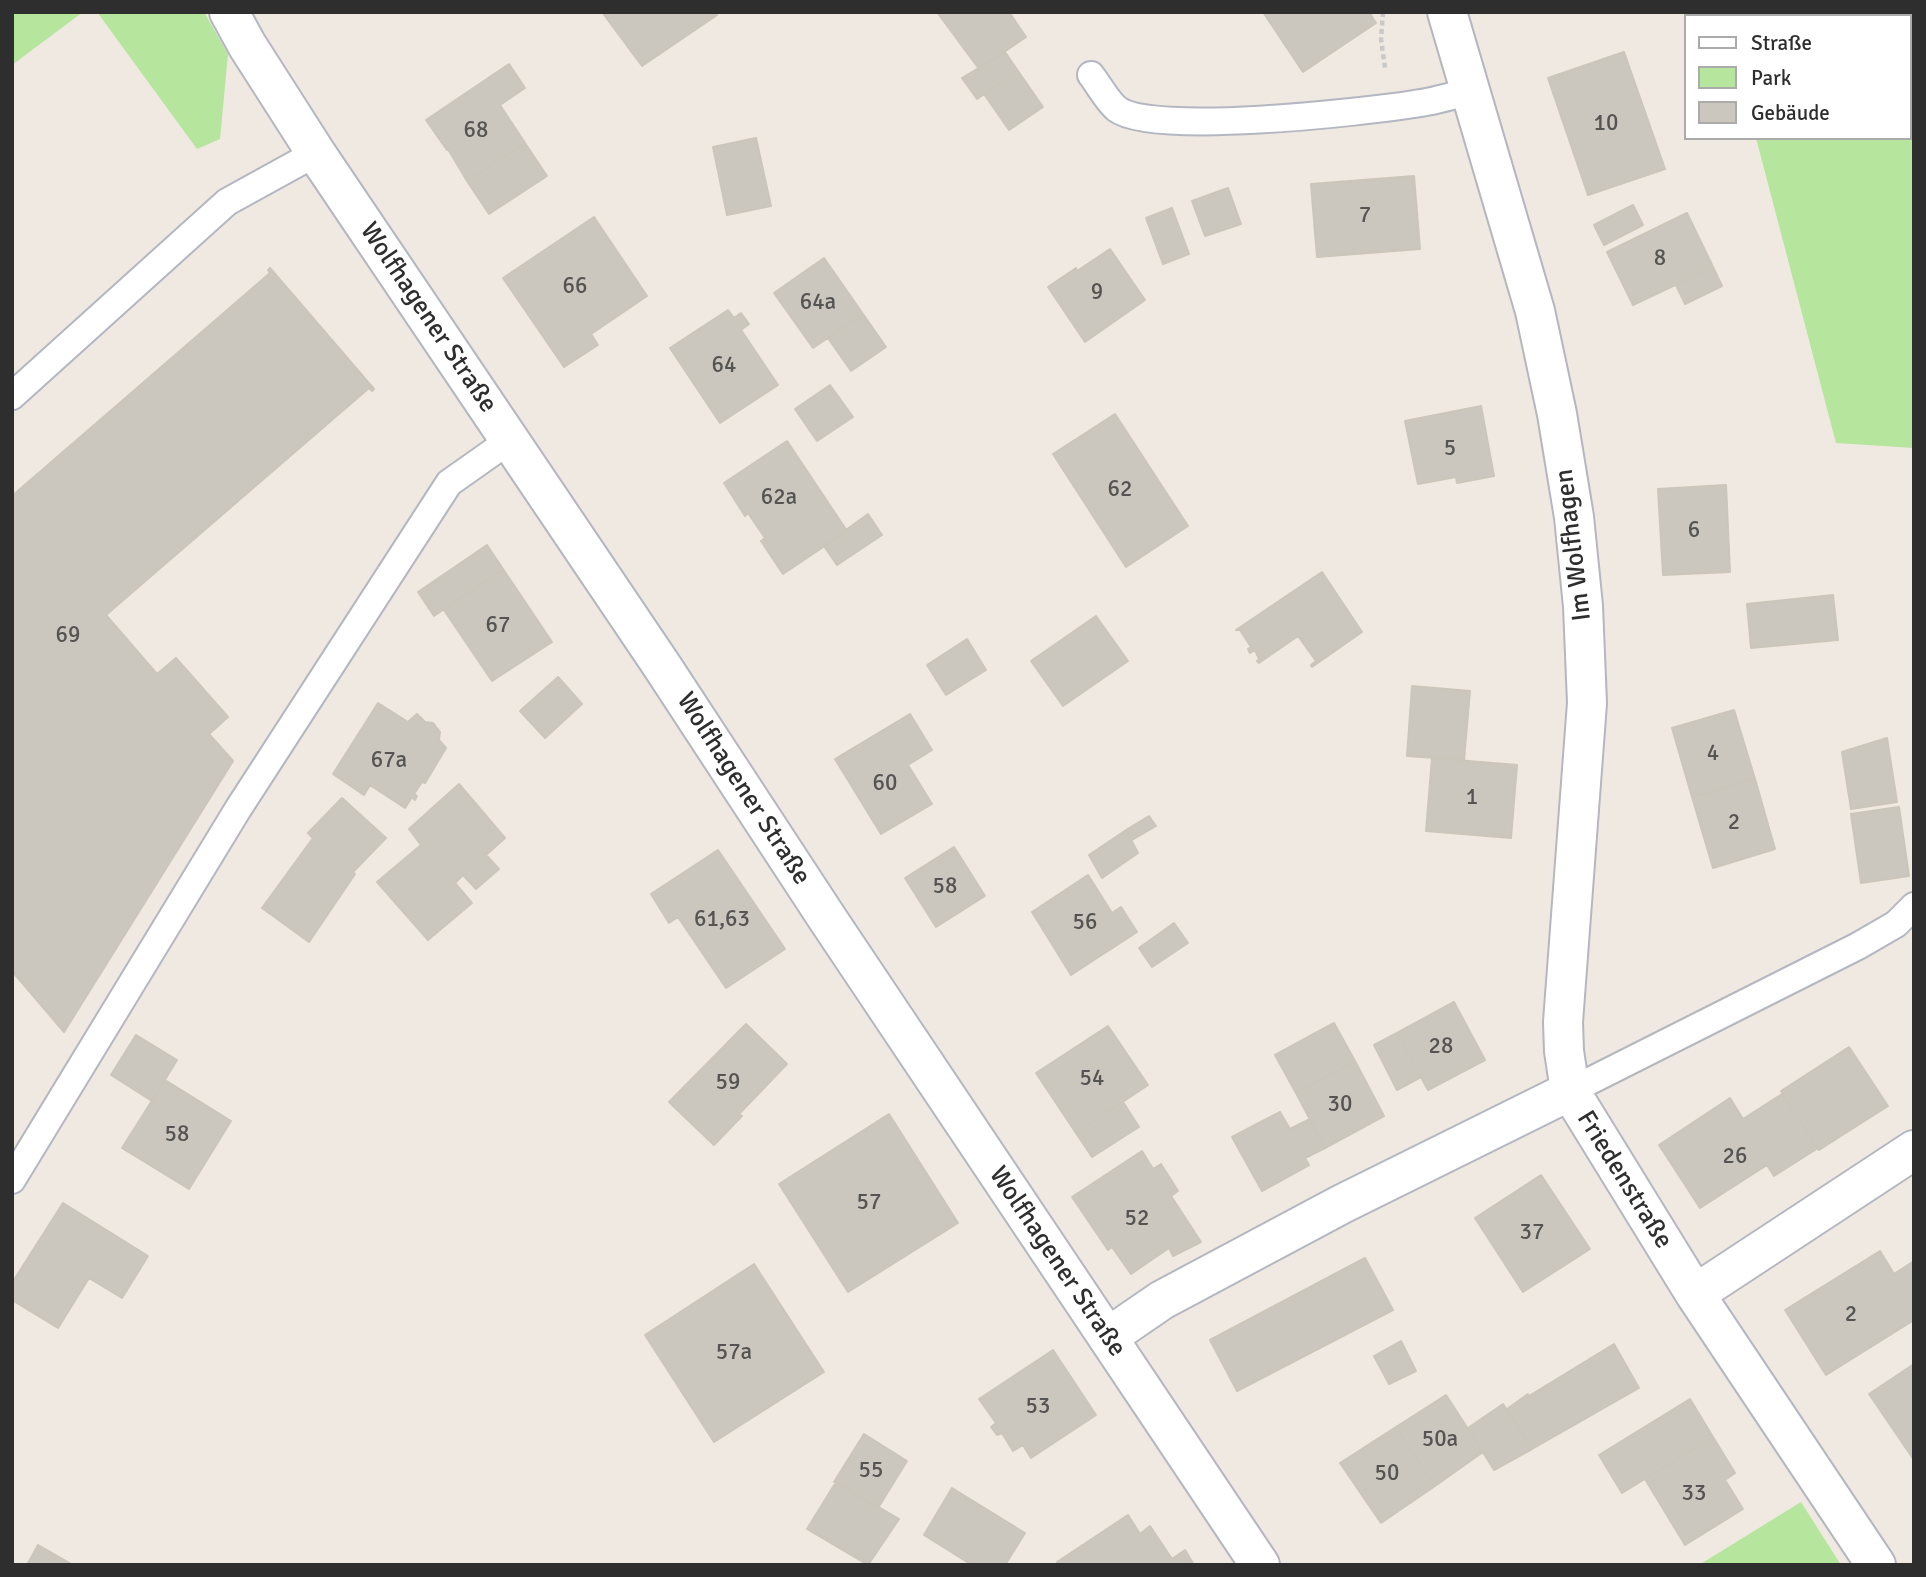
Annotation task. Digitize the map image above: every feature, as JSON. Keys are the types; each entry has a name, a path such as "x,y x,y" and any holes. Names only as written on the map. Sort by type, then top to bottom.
{"street":[{"name":"Wolfhagener Straße","path":"229,12 316,153 676,687 1259,1565"},
{"name":"Im Wolfhagen","path":"1447,12 1535,311 1557,414 1572,504 1583,606 1587,703 1563,1022 1570,1091"},
{"name":"Friedenstraße","path":"1108,1337 1162,1300 1342,1204 1570,1091 1695,1294 1875,1565"},
{"path":"1695,1294 1914,1150"}],"lane":[{"path":"1091,75 1117,109 1151,121 1203,122 1330,114 1415,104 1471,91"},
{"path":"12,396 227,202 316,153"},
{"path":"12,1180 239,809 449,482 510,440"},
{"path":"1570,1091 1858,946 1896,924 1914,906"}],"path":[{"path":"1383,12 1381,39 1392,107"}],"green space":[{"path":"12,12 83,12 12,65"},
{"path":"97,12 204,12 228,54 220,139 197,149"},
{"path":"1914,12 1914,448 1836,443 1757,140 1912,140 1912,14 1722,14"},
{"path":"1801,1502 1841,1565 1699,1565"}],"building":[{"path":"602,12 715,12 717,15 642,66"},
{"path":"937,12 1009,12 1026,37 979,69"},
{"path":"1263,12 1369,12 1376,23 1303,72"},
{"path":"1005,52 1018,71 977,99 962,78"},
{"path":"1624,52 1665,169 1588,195 1548,78"},
{"path":"509,64 525,88 500,105 525,143 467,181 426,120"},
{"path":"1018,71 1043,107 1009,130 984,94"},
{"path":"756,138 771,206 727,215 713,147"},
{"path":"525,143 547,176 489,214 467,181"},
{"path":"1414,176 1420,249 1317,257 1311,184"},
{"path":"1228,188 1241,224 1205,236 1192,201"},
{"path":"1633,205 1643,225 1604,245 1594,225"},
{"path":"1172,208 1189,254 1163,264 1146,218"},
{"path":"1687,213 1713,267 1633,305 1607,252"},
{"path":"594,217 647,296 591,334 598,345 564,367 503,278"},
{"path":"1110,249 1145,300 1085,342 1048,287"},
{"path":"824,258 863,314 813,348 774,293"},
{"path":"1713,267 1722,286 1685,304 1676,285"},
{"path":"270,268 374,389 372,391 369,388 106,615 157,674 176,658 228,717 209,734 233,761 64,1032 12,971 12,496 270,273"},
{"path":"728,310 734,318 741,313 749,324 741,330 778,385 720,423 670,348"},
{"path":"863,314 886,347 851,371 828,338"},
{"path":"830,385 853,417 817,441 795,409"},
{"path":"1481,406 1494,476 1457,483 1456,477 1418,484 1405,421"},
{"path":"1115,414 1188,526 1126,567 1053,454"},
{"path":"787,441 847,531 783,574 761,541 765,538 748,513 745,516 724,483"},
{"path":"1726,485 1730,572 1663,575 1658,489"},
{"path":"868,514 882,535 837,565 824,546"},
{"path":"487,545 503,569 434,616 418,592"},
{"path":"503,569 552,642 492,681 444,610"},
{"path":"1322,572 1362,632 1312,667 1316,661 1298,636 1259,663 1255,650 1250,653 1248,649 1251,647 1240,630 1236,630"},
{"path":"1833,595 1838,640 1751,648 1747,604"},
{"path":"1096,616 1128,661 1063,706 1031,661"},
{"path":"967,639 986,670 946,695 927,665"},
{"path":"558,677 582,704 545,738 520,711"},
{"path":"1412,686 1470,691 1464,760 1407,756"},
{"path":"378,703 408,722 417,714 425,722 433,723 440,732 439,740 446,748 425,783 422,782 414,794 417,796 415,800 412,797 405,808 370,785 364,795 333,774"},
{"path":"1734,710 1755,779 1692,797 1672,728"},
{"path":"910,714 932,750 908,765 932,804 881,834 835,759"},
{"path":"1887,738 1897,802 1851,809 1842,752"},
{"path":"1432,758 1517,765 1511,838 1426,831"},
{"path":"1755,779 1775,849 1713,868 1692,797"},
{"path":"459,784 505,838 486,855 499,869 476,889 463,875 455,883 472,903 428,940 377,882 421,845 409,829"},
{"path":"342,798 386,838 353,872 355,874 309,942 262,908 313,838 308,833"},
{"path":"1899,807 1909,876 1861,883 1851,814"},
{"path":"1149,816 1156,826 1132,840 1126,830"},
{"path":"1126,830 1138,853 1102,878 1089,855"},
{"path":"954,847 985,896 936,927 905,878"},
{"path":"718,850 785,949 726,988 678,917 669,923 651,894"},
{"path":"1088,875 1112,913 1121,907 1137,932 1071,975 1032,912"},
{"path":"1174,923 1188,943 1152,967 1139,948"},
{"path":"1454,1002 1485,1060 1428,1090 1397,1033"},
{"path":"1334,1023 1355,1061 1296,1093 1275,1055"},
{"path":"746,1024 787,1064 739,1114 742,1116 714,1145 669,1102"},
{"path":"1108,1026 1148,1085 1076,1133 1036,1073"},
{"path":"1397,1033 1421,1077 1397,1090 1374,1045"},
{"path":"136,1035 177,1060 152,1101 111,1075"},
{"path":"1849,1047 1888,1106 1819,1150 1781,1091"},
{"path":"1355,1061 1384,1116 1325,1148 1296,1093"},
{"path":"165,1080 231,1121 189,1189 122,1148"},
{"path":"1782,1094 1818,1148 1774,1176 1767,1165 1700,1208 1659,1145 1730,1098 1743,1119"},
{"path":"1123,1102 1139,1127 1092,1157 1076,1133"},
{"path":"1280,1112 1290,1129 1310,1119 1325,1148 1305,1158 1309,1165 1262,1191 1232,1137"},
{"path":"889,1114 958,1223 848,1292 779,1184"},
{"path":"1142,1151 1153,1169 1161,1164 1178,1191 1171,1196 1201,1242 1173,1256 1169,1248 1131,1274 1112,1247 1108,1250 1072,1197"},
{"path":"1541,1175 1590,1249 1523,1292 1475,1218"},
{"path":"63,1203 148,1256 122,1298 89,1278 58,1328 12,1300 12,1283"},
{"path":"1880,1251 1894,1274 1914,1261 1914,1320 1826,1375 1785,1310"},
{"path":"1365,1258 1393,1310 1237,1391 1210,1340"},
{"path":"754,1264 824,1372 714,1442 645,1335"},
{"path":"1401,1341 1416,1371 1389,1384 1374,1356"},
{"path":"1614,1344 1639,1388 1532,1449 1507,1409"},
{"path":"1053,1350 1096,1415 1031,1458 1023,1445 1013,1451 1002,1433 997,1435 991,1427 996,1423 979,1399"},
{"path":"1914,1364 1914,1460 1869,1394"},
{"path":"1446,1395 1483,1452 1435,1486 1396,1427"},
{"path":"1690,1399 1713,1437 1622,1493 1599,1455"},
{"path":"1503,1404 1532,1449 1494,1470 1468,1428"},
{"path":"1396,1427 1435,1486 1381,1523 1340,1463"},
{"path":"864,1434 907,1461 878,1508 834,1482"},
{"path":"1713,1437 1735,1473 1725,1480 1743,1509 1685,1545 1645,1479"},
{"path":"836,1482 899,1519 868,1565 807,1529"},
{"path":"952,1488 1025,1533 1005,1565 972,1565 924,1535"},
{"path":"1128,1515 1140,1534 1150,1526 1172,1559 1185,1550 1194,1565 1058,1565 1057,1562"},
{"path":"38,1545 73,1565 27,1565"}]}
